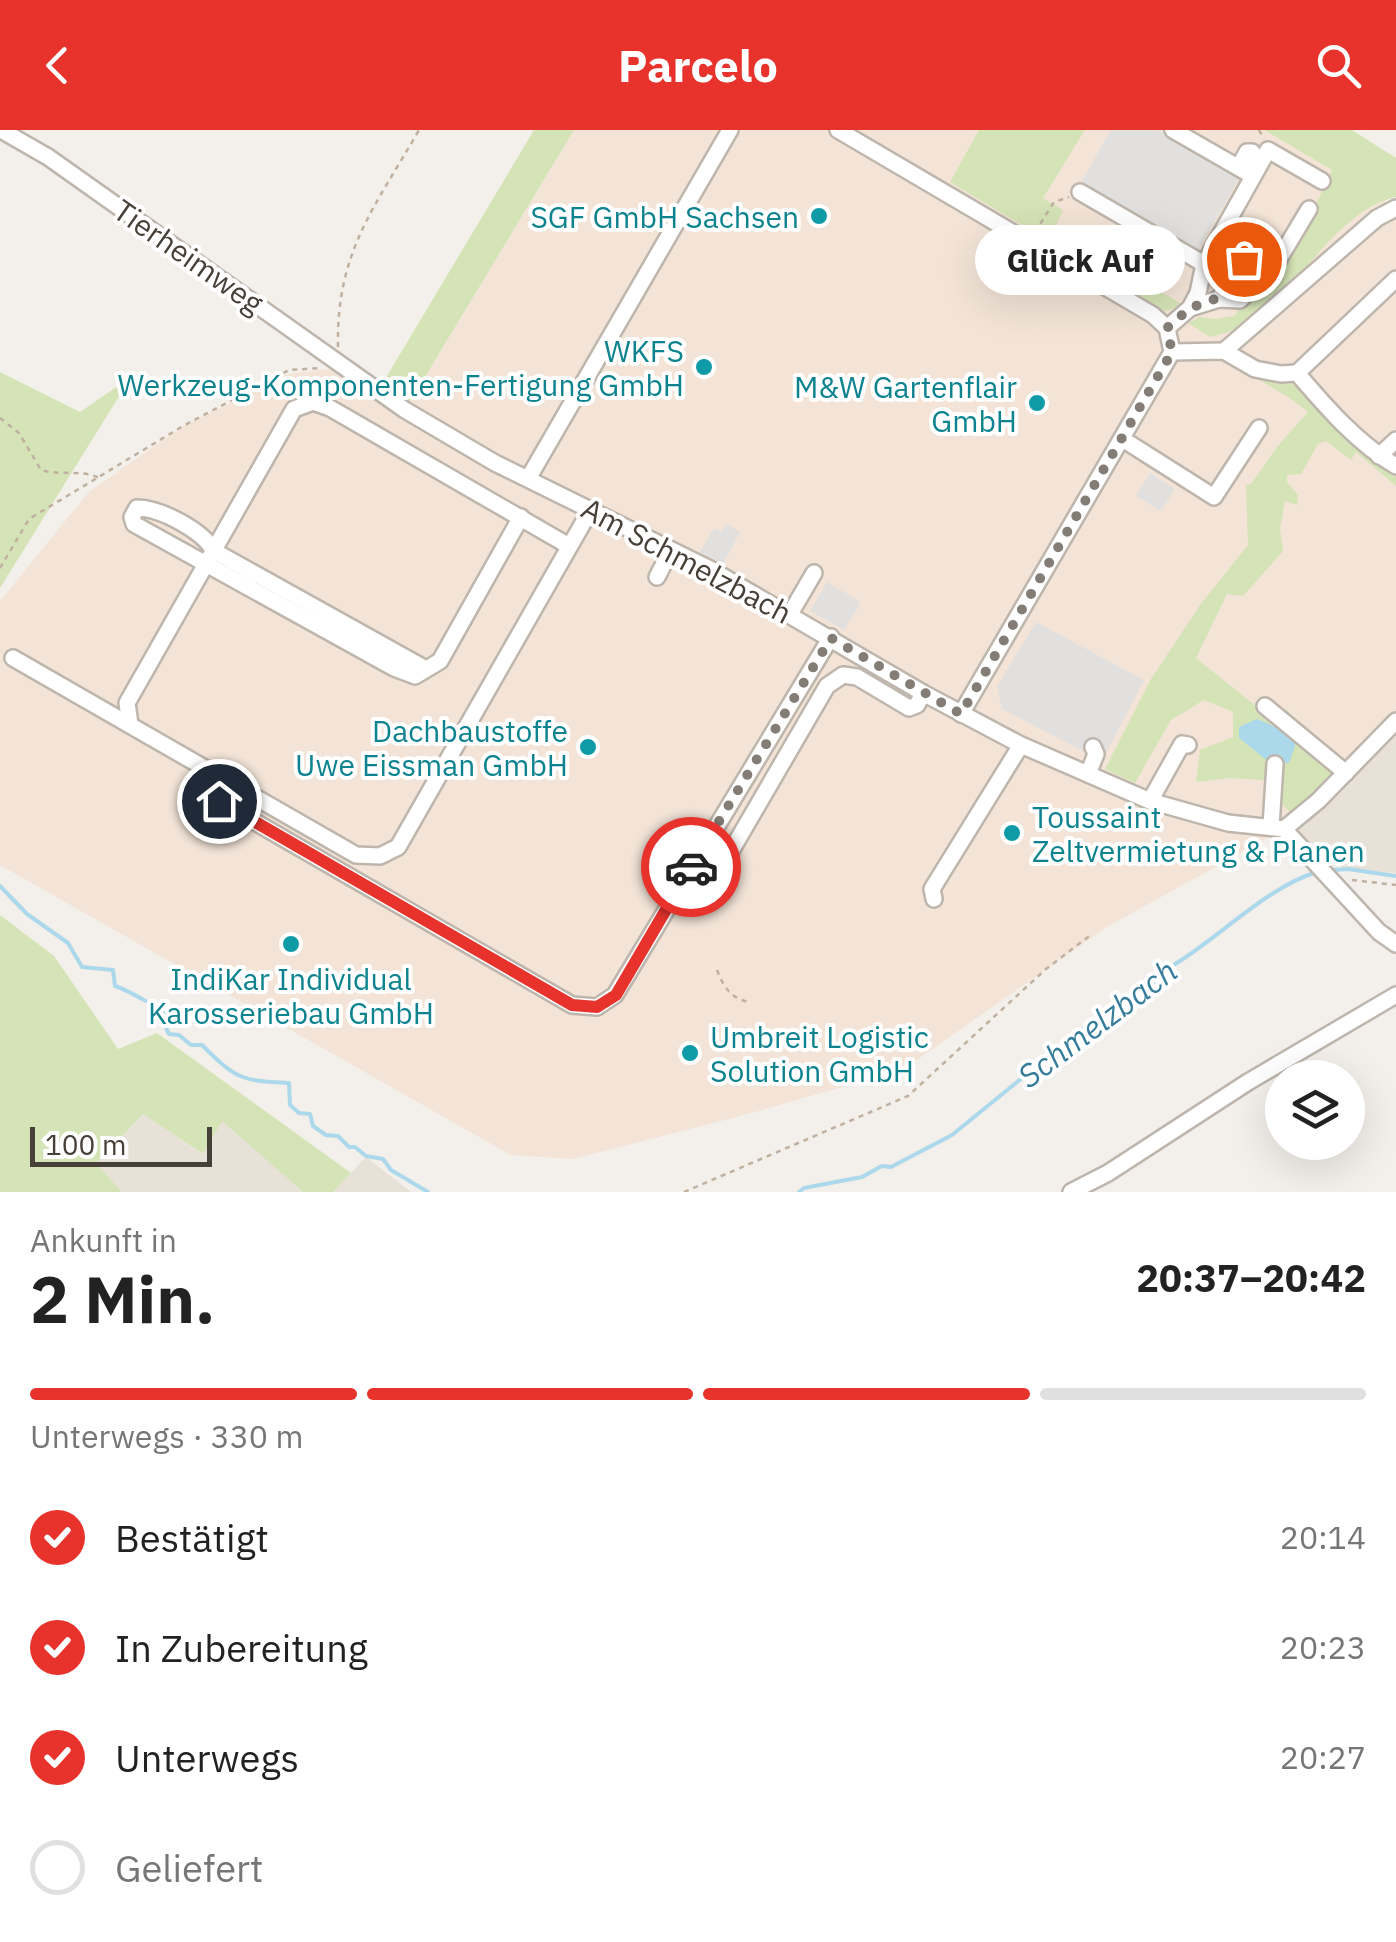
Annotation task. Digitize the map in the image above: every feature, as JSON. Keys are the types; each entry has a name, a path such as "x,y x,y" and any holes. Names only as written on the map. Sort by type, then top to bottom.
{"street":[{"name":"Tierheimweg","path":"1,130 48,157 339,360 404,410 529,477"},
{"path":"529,477 730,130"},
{"path":"838,130 1153,315 1167,328 1172,352 961,714"},
{"path":"1173,130 1253,176"},
{"path":"1167,328 1190,308 1198,293 1204,264 1268,150 1322,181"},
{"path":"1080,192 1204,264"},
{"path":"1224,352 1377,218 1396,208"},
{"path":"1190,308 1218,298 1240,300 1276,264 1309,209"},
{"path":"1002,250 1012,232"},
{"path":"1216,242 1249,262 1218,298"},
{"path":"1172,352 1224,352 1254,369 1297,373 1396,279"},
{"path":"1297,373 1329,410 1379,456 1396,466"},
{"path":"130,724 127,703 294,409 313,402 330,408 570,546"},
{"path":"1124,440 1214,497 1259,428"},
{"path":"1379,456 1396,440"},
{"name":"Am Schmelzbach","path":"529,477 671,550 714,564 923,693 1021,745 1150,801 1228,823 1277,828"},
{"path":"210,558 208,540 150,508 136,508 134,524 210,558 394,668 415,676 440,661 521,518"},
{"path":"13,658 356,856 380,856 398,847 592,509"},
{"path":"657,577 671,550"},
{"path":"790,614 814,572"},
{"path":"221,776 210,796 572,1005 597,1007 616,995 831,638"},
{"path":"720,870 827,686 843,674 858,677 910,708 917,705 923,693"},
{"path":"1265,706 1346,773"},
{"path":"1277,828 1318,801 1396,721"},
{"path":"1150,801 1182,744 1188,745"},
{"path":"934,899 932,889 1021,745"},
{"path":"1088,774 1096,754 1093,747"},
{"path":"1275,764 1277,828 1317,864 1379,932 1396,944"},
{"path":"1071,1192 1396,995"}],"path":[{"path":"0,568 29,520 183,426 290,370 323,368 339,360 338,310 346,272 368,213 419,130"},
{"path":"1028,242 1054,202 1080,192"},
{"path":"0,418 19,433 41,470 60,476 87,472 100,478"},
{"path":"1332,881 1396,885"},
{"path":"684,1192 908,1096 1046,969 1092,934"},
{"path":"718,970 724,988 749,1002"}],"shaded area":[{"path":"574,130 1264,130 1385,200 1396,212 1396,721 1284,829 1105,928 904,1069 573,1159 511,1155 0,865 0,601 89,492 183,426 253,388 288,374 336,368 405,410"},
{"path":"1111,130 1158,130 1240,177 1198,250 1081,182"},
{"path":"1150,473 1175,489 1161,511 1136,496"},
{"path":"726,524 740,532 723,564 700,552 714,528 721,532"},
{"path":"827,582 861,602 844,630 810,611"},
{"path":"1036,622 1144,680 1102,761 1002,709 997,686"},
{"path":"1396,721 1396,873 1343,868 1284,829"},
{"path":"143,1113 202,1154 222,1120 303,1192 122,1192 96,1163"},
{"path":"366,1157 411,1192 333,1192"}],"green space":[{"path":"534,130 574,130 405,410 378,391"},
{"path":"979,130 1085,130 1043,198 1063,210 1055,228 1183,305 1165,311 950,182"},
{"path":"1264,130 1352,130 1396,158 1396,197 1371,207 1348,224 1262,311 1237,328 1210,337 1188,323 1200,317 1234,316 1279,267 1311,215 1332,170"},
{"path":"1234,365 1264,379 1296,385 1357,448 1396,477 1396,486 1356,452 1351,460 1326,441 1318,444 1301,474 1287,475 1287,482 1298,495 1297,505 1285,501 1280,529 1283,551 1243,596 1227,594 1196,658 1256,706 1288,710 1298,737 1340,770 1290,812 1278,801 1276,781 1230,778 1196,782 1200,750 1233,737 1233,712 1204,700 1171,720 1135,783 1105,769 1151,679 1200,605 1248,545 1246,485 1251,484 1308,412"},
{"path":"0,372 80,412 131,377 0,588"},
{"path":"0,915 54,956 118,1049 157,1033 351,1173 333,1192 303,1192 222,1121 203,1154 143,1114 96,1163 122,1192 0,1192"}],"water":[{"path":"1257,719 1298,737 1289,763 1269,762 1239,738 1239,727"}],"waterway":[{"name":"Schmelzbach","path":"1332,870 1396,876"},
{"name":"Schmelzbach","path":"799,1192 862,1177 882,1166 891,1167 952,1135 1076,1034 1104,1014 1127,1004 1262,901 1317,872"},
{"name":"Schmelzbach","path":"0,886 27,914 68,943 82,967 113,970 115,986 170,1017 165,1026 169,1034 179,1035 191,1045 202,1045 240,1076 289,1083 290,1105 299,1113 310,1114 313,1126 326,1135 338,1136 366,1156 383,1159 391,1170 428,1192"}],"way so far":[{"path":"691,867 831,638 961,714 1172,352 1167,328 1190,308 1218,298 1244,259"}],"place":[{"name":"SGF GmbH Sachsen","path":"819,216"},
{"name":"Glück Auf","path":"1244,259"},
{"name":"WKFS Werkzeug-Komponenten-Fertigung GmbH","path":"704,367"},
{"name":"M&W Gartenflair GmbH","path":"1037,403"},
{"name":"Dachbaustoffe Uwe Eissman GmbH","path":"588,747"},
{"name":"Toussaint Zeltvermietung & Planen","path":"1012,833"},
{"name":"IndiKar Individual Karosseriebau GmbH","path":"291,944"},
{"name":"Umbreit Logistic Solution GmbH","path":"690,1053"}],"route":[{"path":"219,801 572,1005 597,1007 616,995 691,867"}]}
